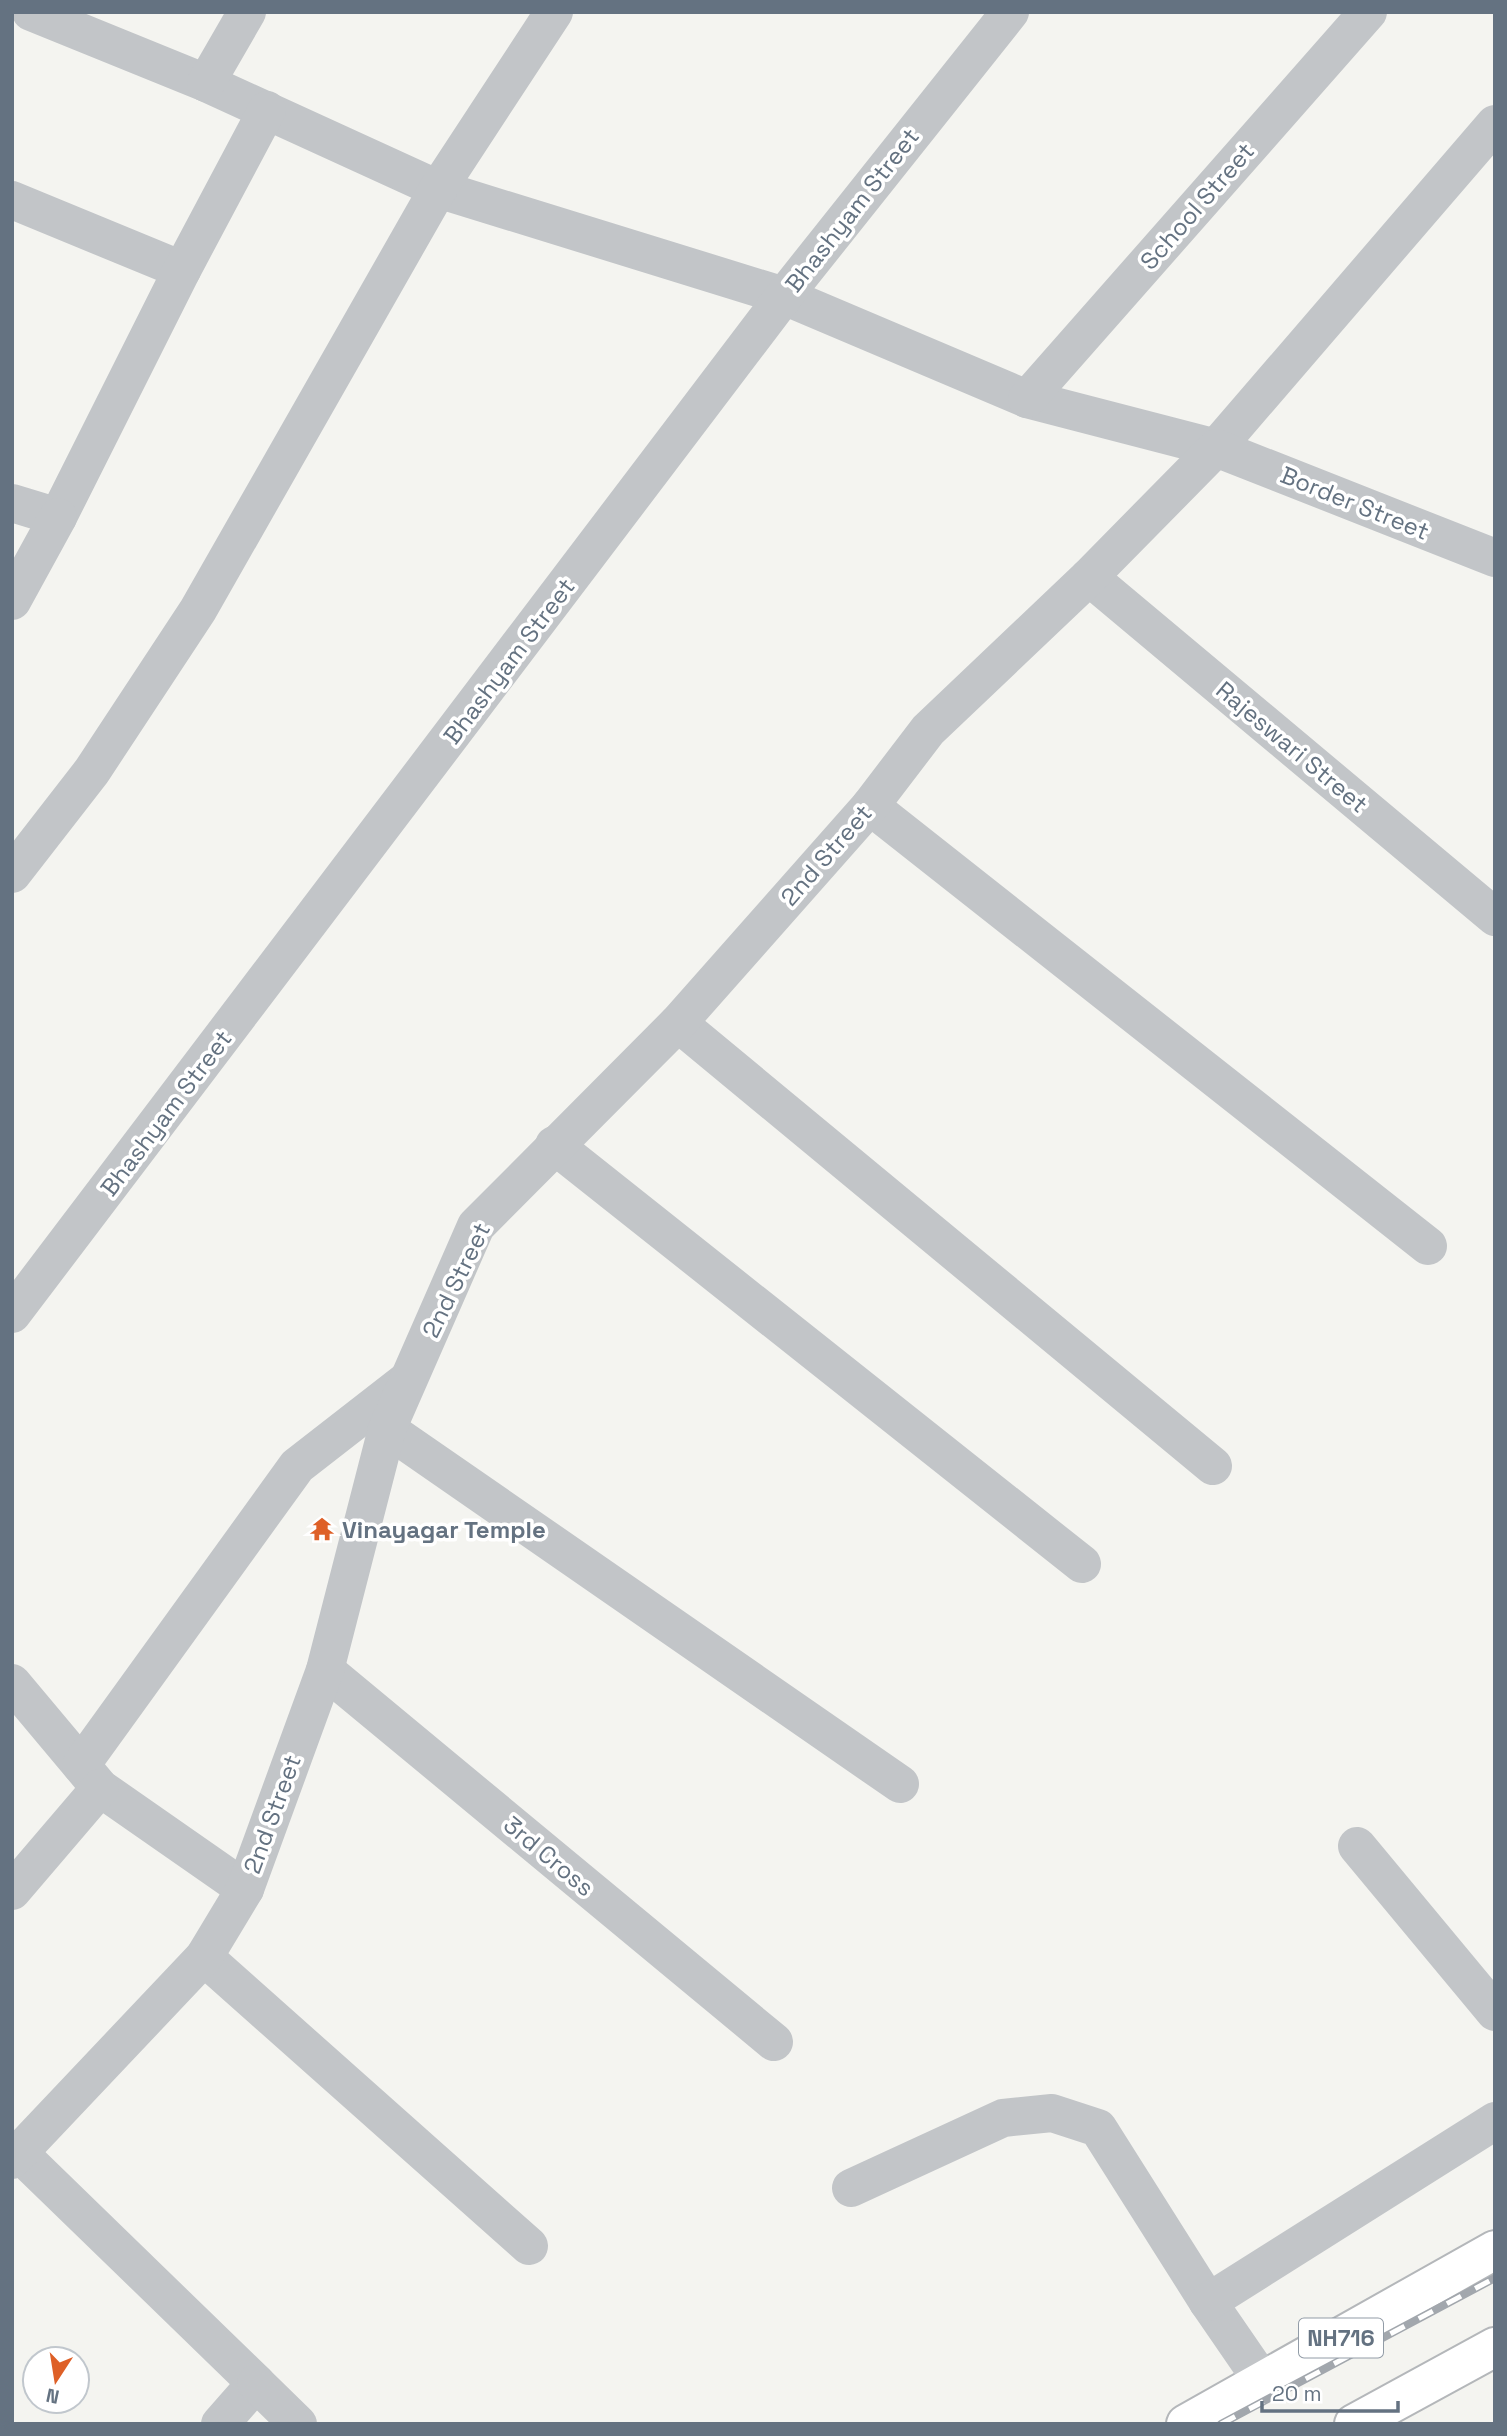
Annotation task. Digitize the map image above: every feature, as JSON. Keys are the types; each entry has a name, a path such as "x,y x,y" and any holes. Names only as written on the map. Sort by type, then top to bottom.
{"highway":[{"name":"NH716","path":"1186,2424 1495,2250"},
{"path":"1354,2424 1495,2347"}],"street":[{"name":"Border Street","path":"31,12 206,83 438,189 784,296 1027,399 1216,448 1495,558"},
{"path":"206,83 247,12"},
{"path":"12,874 92,771 198,610 438,189 554,12"},
{"name":"Bhashyam Street","path":"12,1314 784,296 1010,12"},
{"name":"School Street","path":"1027,399 1368,12"},
{"path":"12,601 58,517 267,110"},
{"name":"2nd Street","path":"15,2157 204,1957 245,1889 325,1670 387,1429 476,1226 554,1144 678,1023 870,806 928,730 1088,577 1216,448 1495,124"},
{"path":"12,200 183,270"},
{"path":"12,503 58,517"},
{"name":"Rajeswari Street","path":"1088,577 1495,917"},
{"path":"870,806 1428,1246"},
{"path":"678,1023 1213,1466"},
{"path":"554,1144 1082,1564"},
{"path":"12,1891 297,1466 409,1379"},
{"path":"387,1429 900,1784"},
{"name":"3rd Cross","path":"325,1670 774,2042"},
{"path":"12,1683 91,1776 245,1889"},
{"path":"1357,1846 1495,2012"},
{"path":"204,1957 529,2246"},
{"path":"851,2188 1003,2118 1052,2113 1098,2128 1208,2302 1263,2382"},
{"path":"1208,2302 1495,2121"},
{"path":"15,2157 298,2424"},
{"path":"220,2424 256,2383"}],"railway":[{"path":"1221,2424 1495,2278"}],"place":[{"name":"Vinayagar Temple","path":"322,1529"}]}
